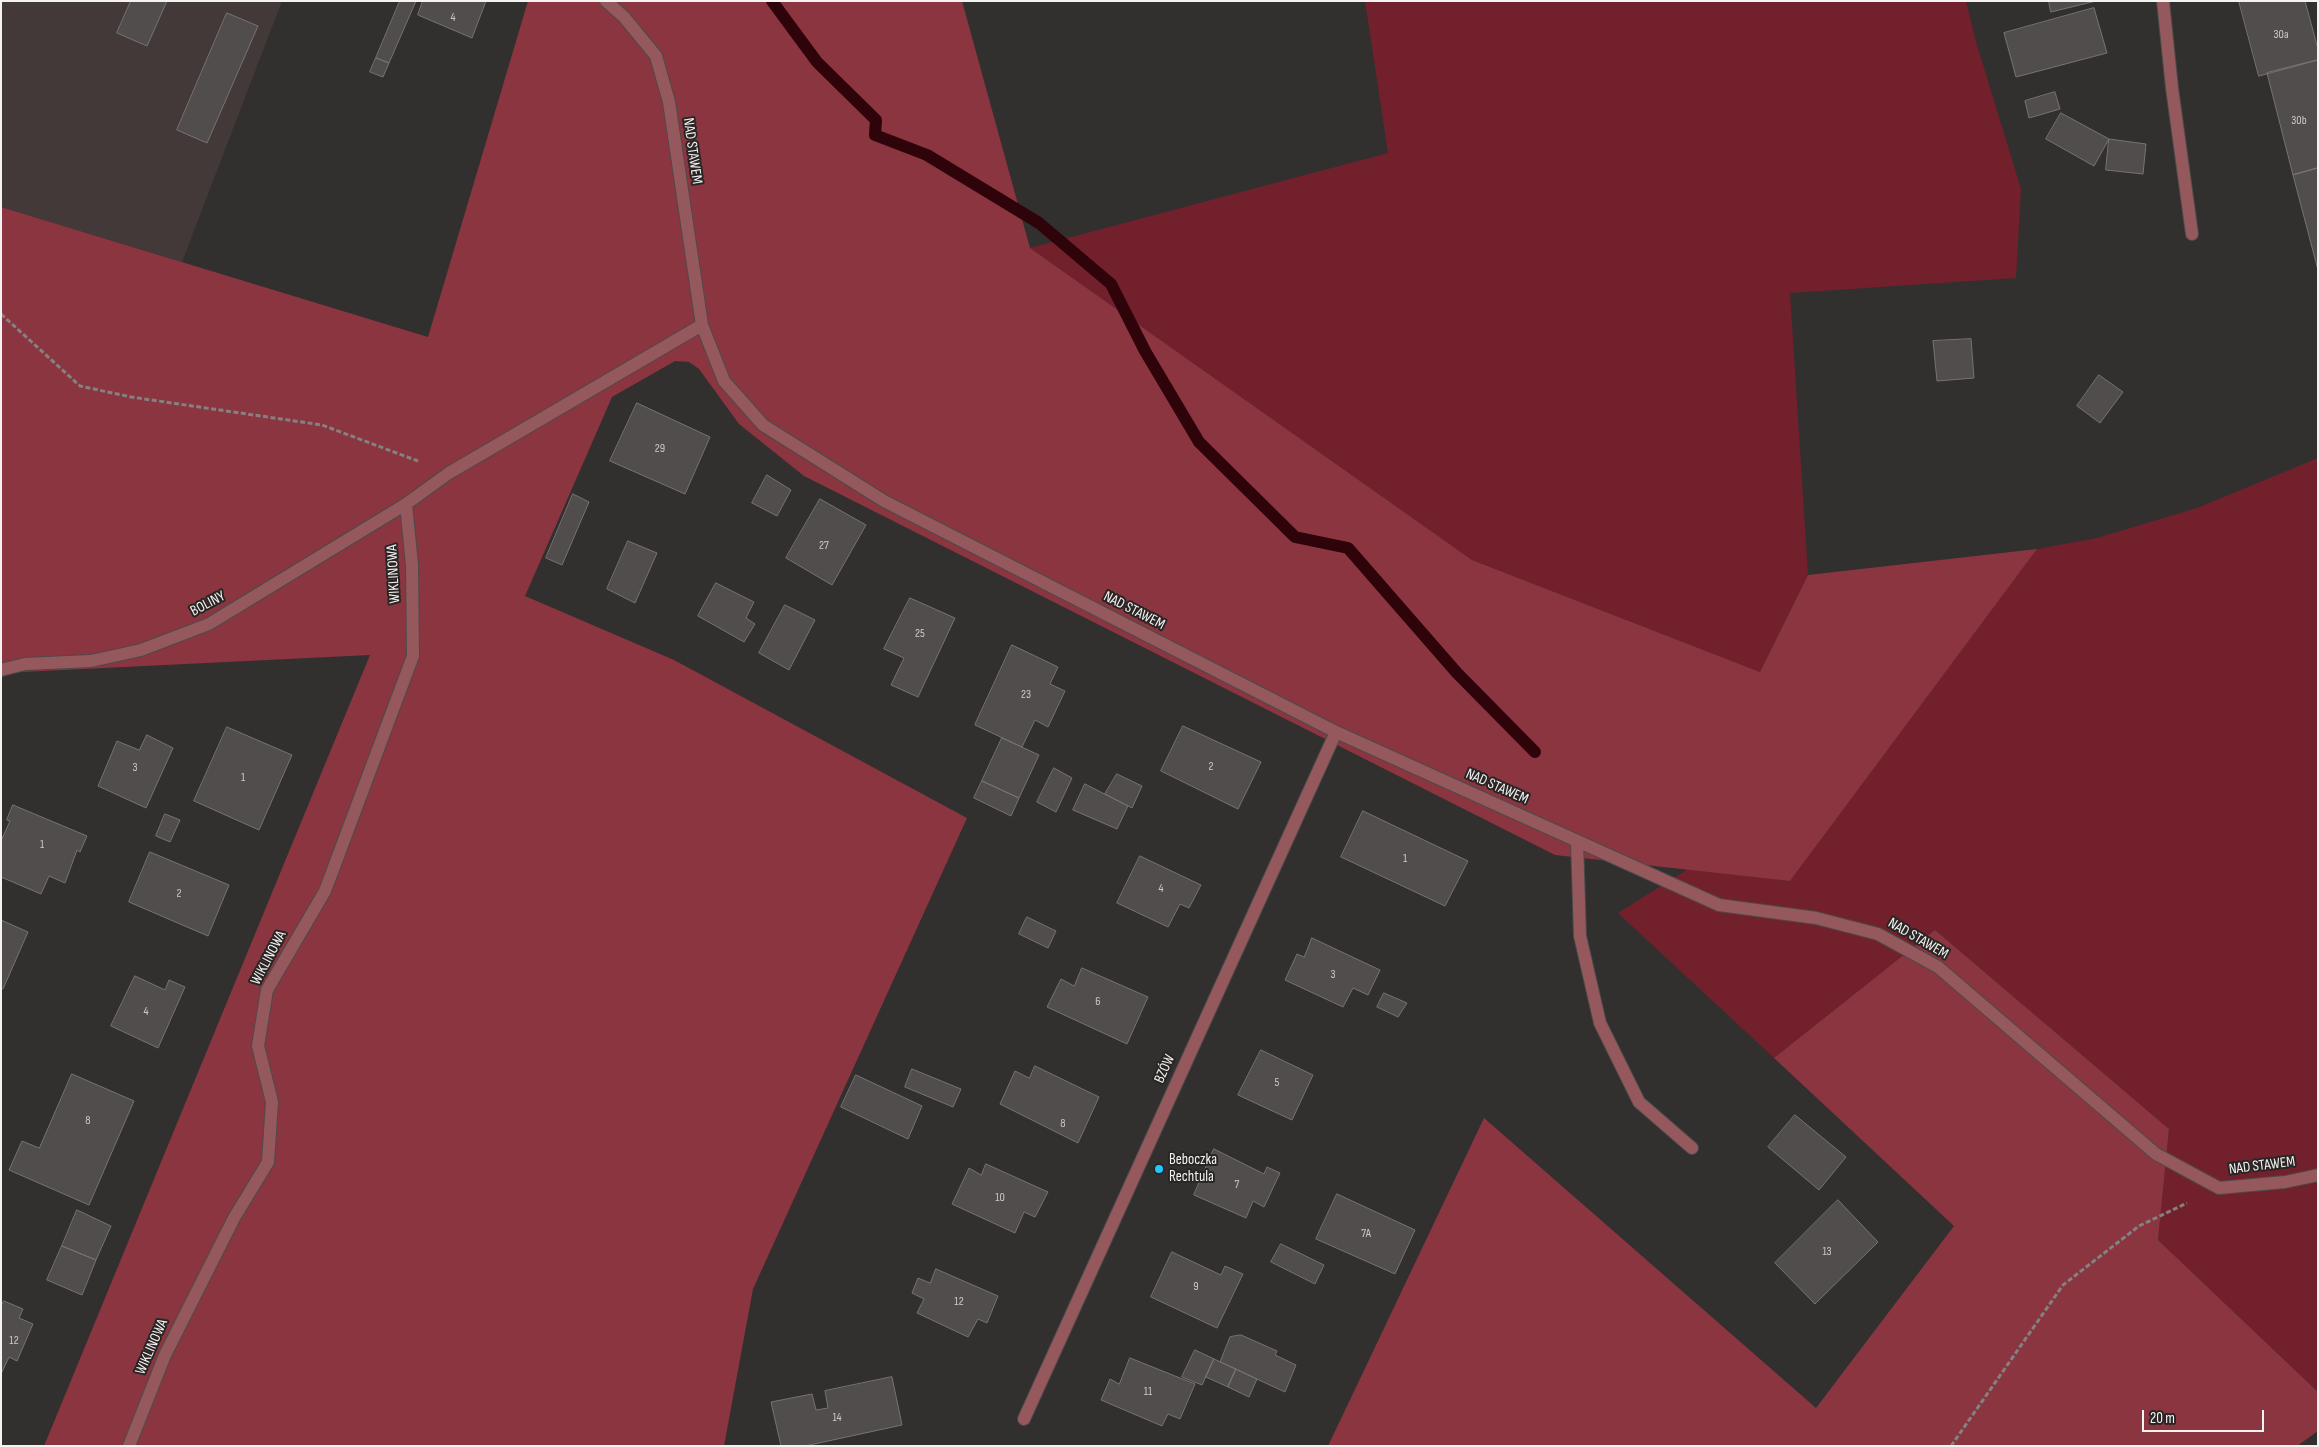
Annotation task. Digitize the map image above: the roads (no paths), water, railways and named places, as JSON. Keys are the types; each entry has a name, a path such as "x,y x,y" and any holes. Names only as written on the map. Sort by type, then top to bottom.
{"street":[{"name":"NAD STAWEM","path":"606,1 624,18 656,56 669,102 702,325 724,381 763,425 884,502 1336,732 1719,905 1816,918 1878,934 1938,967 2156,1154 2219,1188 2285,1182 2318,1175"},
{"path":"2163,1 2172,88 2192,234"},
{"path":"406,504 449,473 702,325"},
{"name":"BOLINY","path":"1,670 25,664 91,660 133,652 209,624 406,504"},
{"name":"WIKLINOWA","path":"129,1446 165,1355 234,1218 268,1162 272,1102 258,1046 267,990 325,891 413,656 412,565 406,504"},
{"name":"BZÓW","path":"1024,1419 1336,732"},
{"path":"1577,840 1580,936 1600,1023 1639,1102 1692,1148"}],"waterway":[{"path":"772,1 817,62 876,120 875,135 927,155 1039,223 1111,284 1145,351 1199,442 1295,537 1348,548 1457,673 1535,752"}],"place":[{"name":"Beboczka Rechtula","path":"1159,1169"}]}
